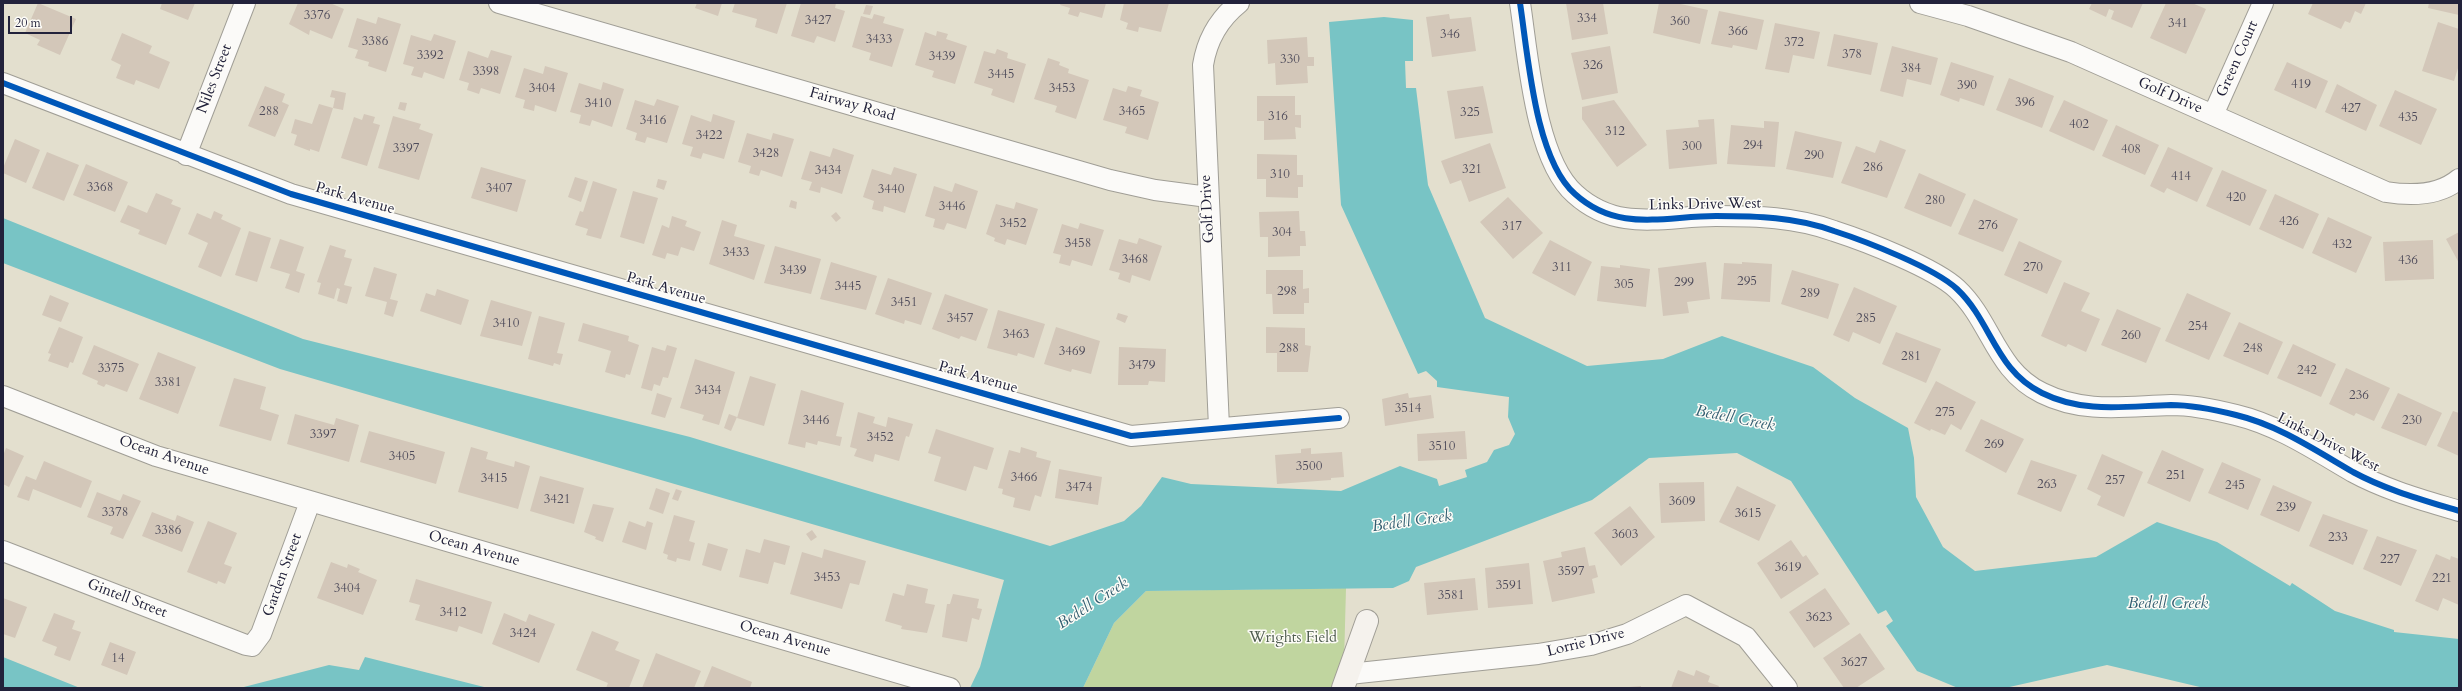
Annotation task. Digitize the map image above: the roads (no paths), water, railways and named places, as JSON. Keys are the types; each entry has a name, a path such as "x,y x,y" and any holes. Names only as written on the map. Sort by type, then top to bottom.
{"street":[{"name":"Niles Street","path":"186,154 245,3"},
{"name":"Fairway Road","path":"499,3 1110,180 1155,190 1208,197"},
{"name":"Golf Drive","path":"1219,427 1203,65 1208,45 1219,24 1239,3"},
{"name":"Links Drive West","path":"1520,3 1538,115 1551,164 1573,193 1599,211 1612,217 1635,220 1714,216 1770,217 1806,223 1834,230 1924,268 1957,288 1974,310 1997,352 2014,375 2040,392 2061,402 2092,408 2175,405 2236,415 2273,428 2326,454 2355,473 2402,493 2459,511"},
{"name":"Golf Drive","path":"1920,3 1969,10 2071,52 2386,192 2408,196 2436,191 2459,179"},
{"name":"Green Court","path":"2213,115 2263,3"},
{"name":"Park Avenue","path":"3,83 291,194 1131,436 1219,427 1339,418"},
{"name":"Ocean Avenue","path":"3,396 156,456 950,688"},
{"name":"Garden Street","path":"252,646 261,634 310,502"},
{"name":"Gintell Street","path":"3,550 246,645 252,646"},
{"name":"Lorrie Drive","path":"1346,681 1538,654 1591,644 1627,634 1686,605 1746,637 1787,688"},
{"path":"1346,681 1367,621"}],"water":[{"name":"Bedell Creek","path":"1384,17 1413,20 1413,61 1405,61 1406,88 1416,88 1428,185 1485,318 1587,366 1663,359 1722,336 1813,367 1855,398 1908,428 1914,458 1916,497 1943,547 1975,571 2096,557 2157,522 2217,542 2290,586 2292,583 2335,611 2394,630 2394,632 2459,639 2459,688 2204,688 2107,665 2005,688 1958,688 1917,671 1886,626 1893,621 1886,610 1878,614 1791,481 1737,453 1649,458 1592,500 1416,567 1409,581 1393,588 1146,591 1114,623 1083,688 970,688 980,667 1004,580 280,369 3,263 3,218 303,339 690,437 1050,546 1124,521 1141,506 1162,477 1191,484 1341,491 1400,466 1437,479 1439,486 1467,477 1465,470 1487,462 1494,450 1509,445 1515,434 1508,417 1509,397 1437,387 1437,381 1426,371 1418,374 1341,205 1329,22"},
{"path":"3,657 80,688 3,688"},
{"path":"365,657 488,688 240,688 329,665 359,670"}],"park label":[{"name":"Wrights Field","path":"1293,639"}]}
